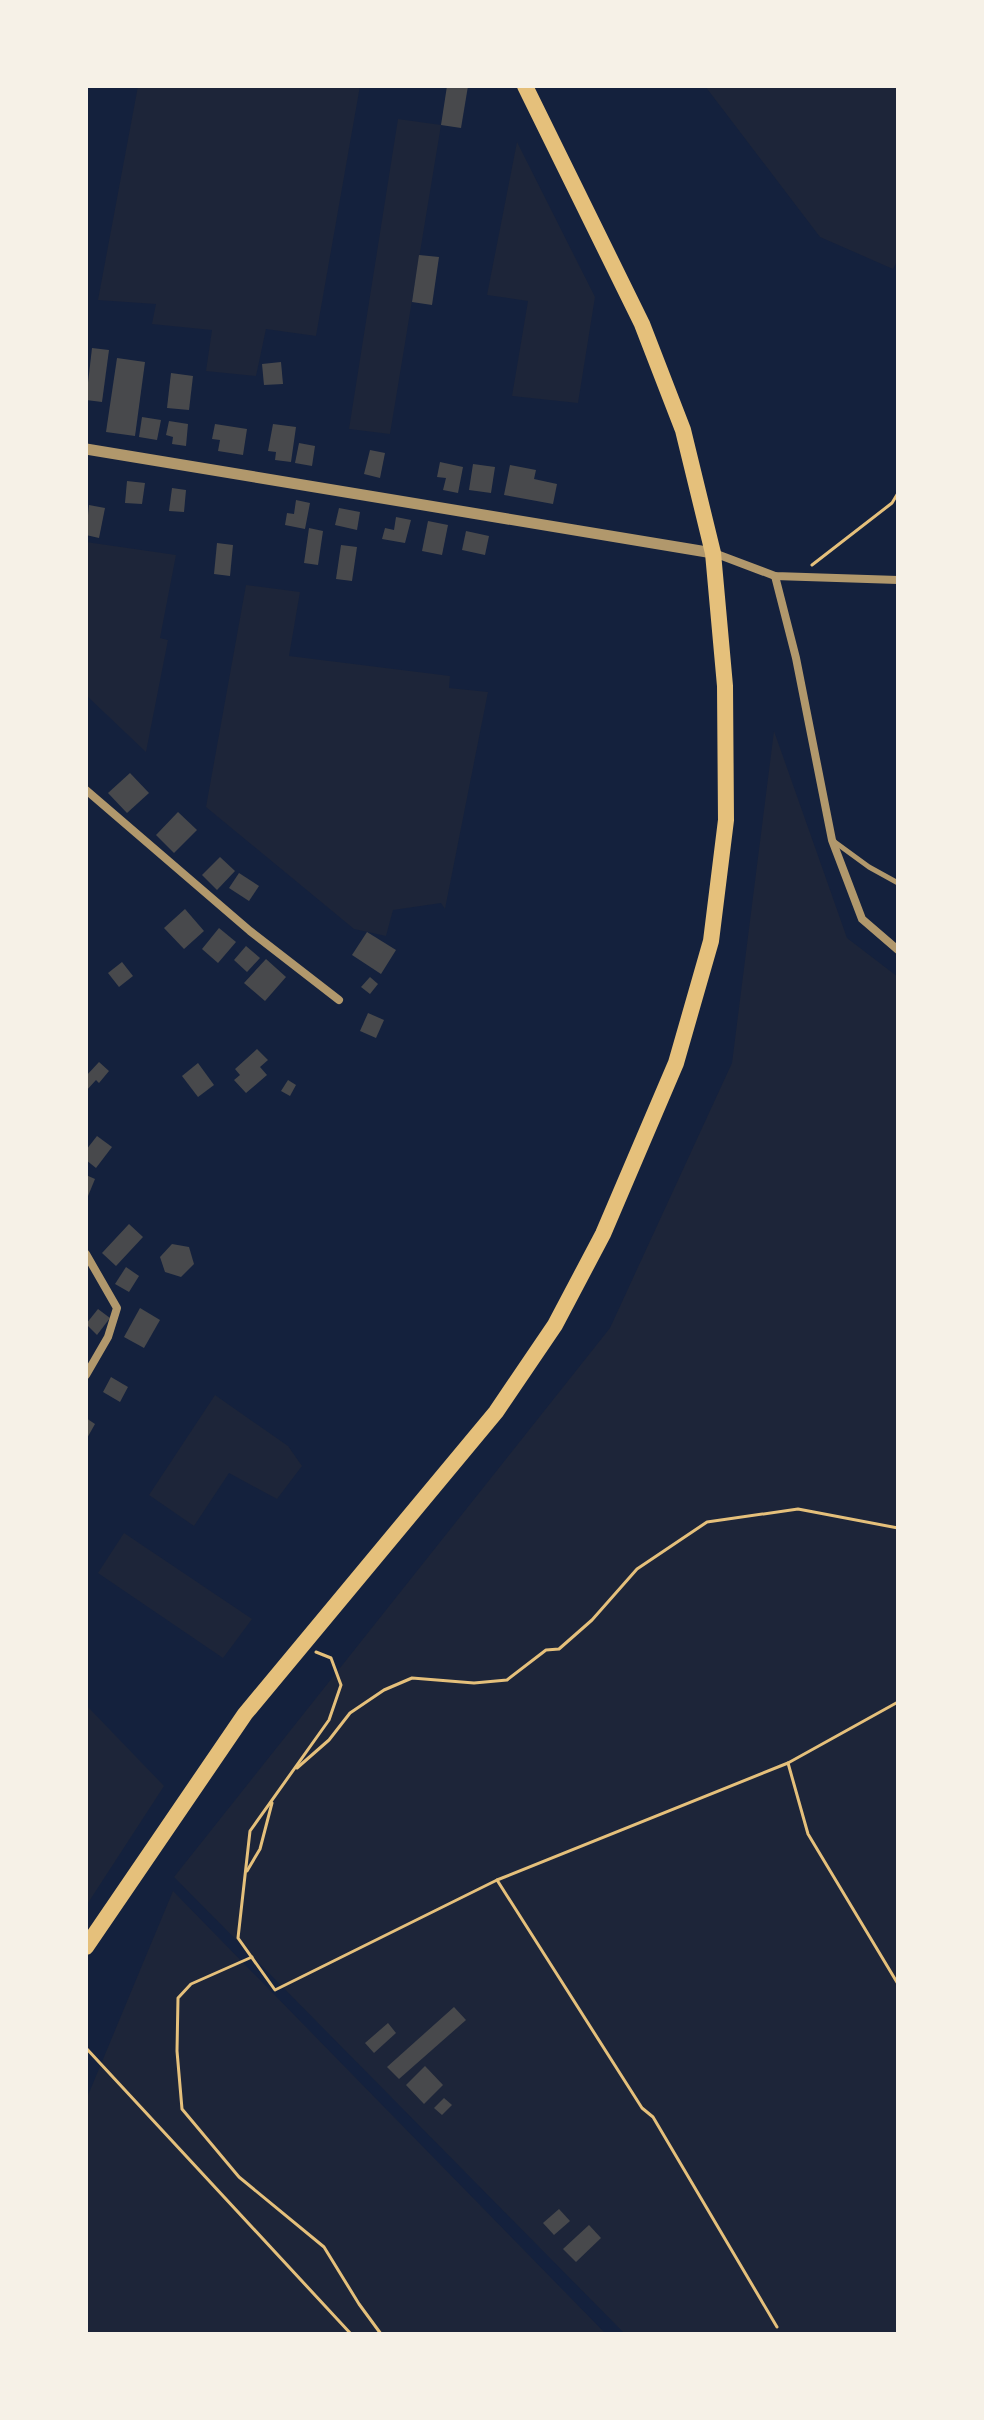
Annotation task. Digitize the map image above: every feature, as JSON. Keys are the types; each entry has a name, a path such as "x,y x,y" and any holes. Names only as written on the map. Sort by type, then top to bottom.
{"highway":[{"path":"86,1947 245,1714 496,1412 555,1325 603,1234 676,1063 711,941 726,820 725,686 713,553 683,430 642,324 525,86"}],"street":[{"path":"86,449 713,553 775,576 898,580"},
{"path":"775,576 796,658 832,840 862,919 898,950"},
{"path":"86,790 250,931 339,1000"},
{"path":"86,1254 117,1308 108,1337 86,1375"}],"lane":[{"path":"832,840 869,867 898,883"}],"path":[{"path":"796,577 892,503 898,493"},
{"path":"246,1874 260,1849 273,1798 296,1769 329,1740 350,1713 384,1690 412,1678 474,1683 507,1680 546,1650 559,1649 592,1620 637,1569 707,1522 798,1509 898,1528"},
{"path":"301,1646 331,1658 341,1685 329,1720 250,1831 238,1938 275,1990 497,1880 788,1763 898,1702"},
{"path":"788,1763 808,1834 898,1984"},
{"path":"497,1880 642,2108 653,2117 777,2327"},
{"path":"252,1957 191,1984 178,1998 177,2051 182,2109 239,2177 324,2247 381,2334"},
{"path":"86,2048 351,2334"}],"shaded area":[{"path":"138,86 360,86 316,336 266,329 256,376 206,371 212,330 152,324 156,304 98,300"},
{"path":"705,86 898,86 898,260 893,269 820,237"},
{"path":"398,119 441,125 390,434 349,429"},
{"path":"517,142 595,297 578,403 512,396 528,301 487,295"},
{"path":"86,542 176,555 160,638 168,640 146,752 86,695"},
{"path":"246,585 300,592 289,656 450,676 449,688 488,692 445,909 441,903 393,910 386,936 354,929 206,807"},
{"path":"774,731 847,938 898,977 898,2334 625,2334 174,1877 610,1328 732,1063"},
{"path":"215,1395 288,1446 302,1466 277,1499 229,1473 194,1526 149,1495"},
{"path":"124,1533 252,1619 223,1658 98,1573"},
{"path":"86,1705 164,1786 86,1906"},
{"path":"173,1891 606,2334 86,2334 86,2100"}],"building":[{"path":"447,86 468,86 461,128 441,125"},
{"path":"419,255 439,257 432,305 412,302"},
{"path":"92,348 109,350 102,402 86,400"},
{"path":"117,358 145,362 135,436 106,432"},
{"path":"281,362 283,384 264,385 262,364"},
{"path":"171,373 193,376 189,410 167,408"},
{"path":"142,417 161,420 157,440 139,437"},
{"path":"169,421 188,424 186,446 172,444 173,437 166,435"},
{"path":"215,424 247,429 243,455 218,451 220,440 212,439"},
{"path":"273,424 296,427 291,462 275,460 276,452 268,451"},
{"path":"299,443 315,446 312,466 295,463"},
{"path":"370,450 385,453 380,478 364,474"},
{"path":"440,462 463,467 458,493 443,490 446,478 437,477"},
{"path":"473,464 495,467 491,493 469,490"},
{"path":"510,465 536,470 534,479 557,484 553,504 504,495"},
{"path":"127,481 145,483 142,504 125,503"},
{"path":"172,488 186,490 184,512 169,511"},
{"path":"296,500 310,503 305,529 285,525 287,513 294,514"},
{"path":"89,505 105,508 99,538 86,535"},
{"path":"339,508 360,512 357,530 335,525"},
{"path":"396,517 411,520 405,543 382,539 385,528 394,530"},
{"path":"428,521 448,525 442,555 422,551"},
{"path":"309,528 323,531 318,565 304,563"},
{"path":"466,531 489,536 485,555 462,550"},
{"path":"217,543 233,545 230,576 214,574"},
{"path":"341,545 357,547 352,581 336,579"},
{"path":"130,773 149,793 127,813 108,793"},
{"path":"178,812 197,830 174,853 156,835"},
{"path":"220,857 235,871 217,890 202,875"},
{"path":"239,873 259,886 249,901 229,888"},
{"path":"185,909 204,931 184,949 164,928"},
{"path":"219,928 236,942 218,963 202,949"},
{"path":"367,932 396,950 381,974 352,955"},
{"path":"246,946 260,958 247,972 234,960"},
{"path":"266,959 286,977 265,1001 244,983"},
{"path":"122,962 133,976 119,987 108,973"},
{"path":"370,977 378,984 370,994 361,987"},
{"path":"368,1013 384,1020 376,1038 360,1031"},
{"path":"257,1049 268,1060 260,1067 267,1075 246,1093 234,1080 240,1075 235,1069"},
{"path":"99,1062 109,1071 99,1083 96,1080 86,1091 86,1076"},
{"path":"198,1063 214,1085 198,1097 182,1076"},
{"path":"288,1080 296,1085 290,1096 281,1091"},
{"path":"97,1136 112,1147 96,1168 86,1160 86,1150"},
{"path":"86,1175 95,1179 88,1196 86,1195"},
{"path":"129,1224 143,1237 116,1266 102,1253"},
{"path":"172,1244 189,1247 194,1264 181,1277 165,1272 160,1257"},
{"path":"126,1267 139,1276 129,1292 115,1284"},
{"path":"140,1308 160,1320 144,1348 124,1337"},
{"path":"98,1309 110,1318 97,1335 86,1324"},
{"path":"111,1377 128,1387 120,1402 103,1392"},
{"path":"86,1418 95,1424 86,1440"},
{"path":"454,2007 466,2020 399,2079 387,2067"},
{"path":"388,2023 396,2033 374,2053 365,2043"},
{"path":"425,2066 443,2085 424,2104 406,2085"},
{"path":"444,2098 452,2105 442,2115 434,2108"},
{"path":"559,2209 570,2221 554,2235 543,2223"},
{"path":"589,2225 601,2238 576,2262 563,2249"}]}
